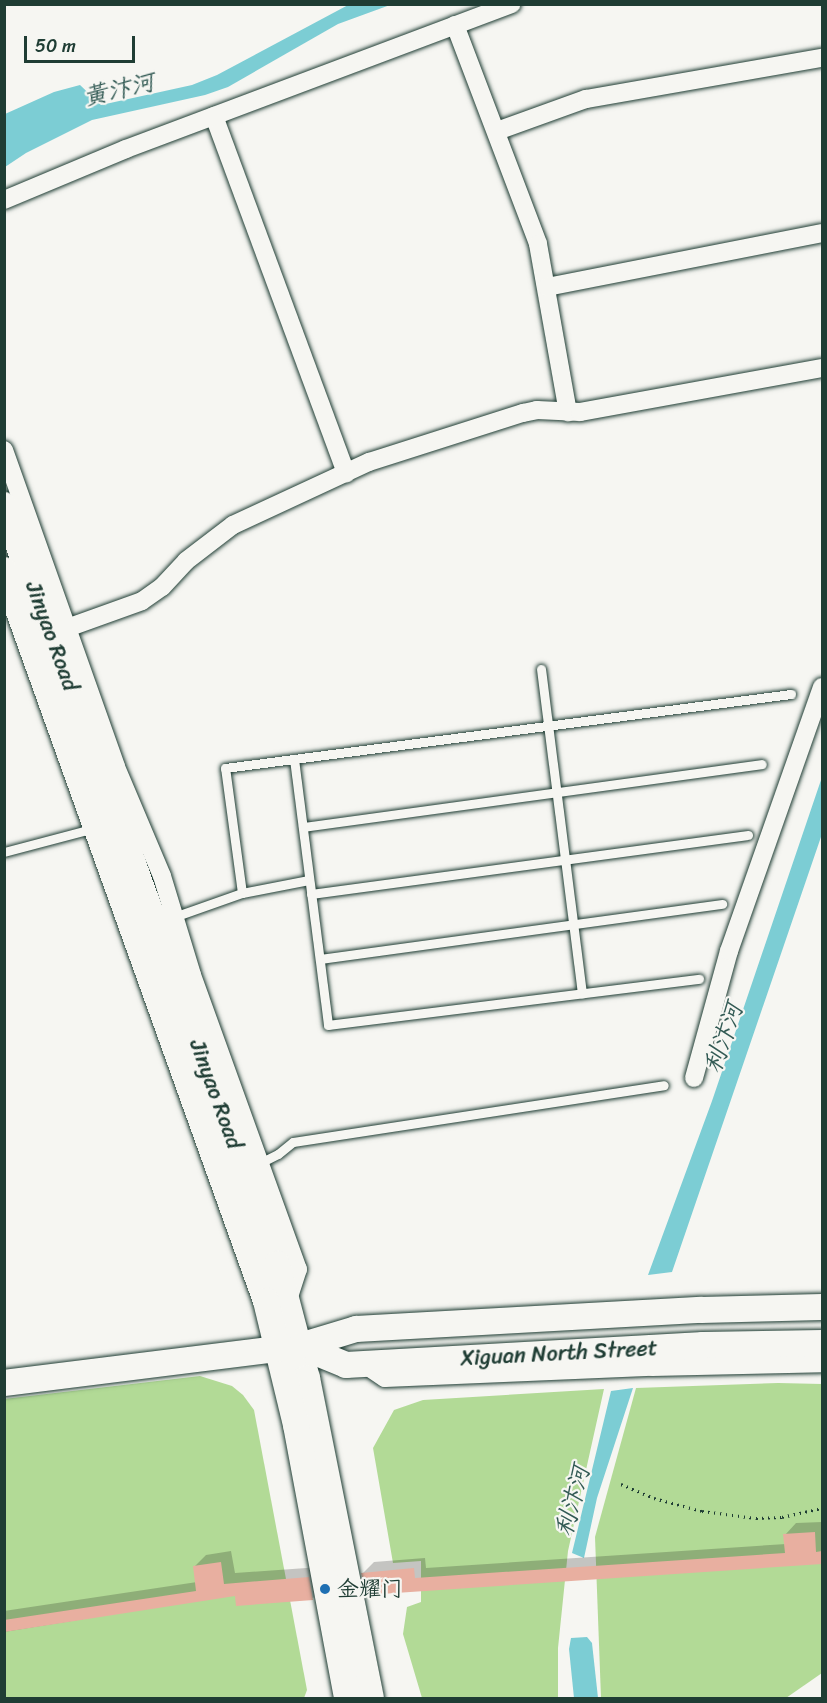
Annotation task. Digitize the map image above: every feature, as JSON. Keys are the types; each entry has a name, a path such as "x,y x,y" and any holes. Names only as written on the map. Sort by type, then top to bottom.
{"main road":[{"name":"Jinyao Road","path":"4,505 59,631 165,920 288,1300 289,1348 296,1425 347,1698"},
{"name":"Jinyao Road","path":"4,570 260,1283 289,1348 371,1698"},
{"name":"Xiguan North Street","path":"4,1383 289,1348 356,1329 701,1310 822,1307"},
{"name":"Xiguan North Street","path":"289,1348 346,1365 703,1345 822,1342"}],"street":[{"path":"4,200 214,116 512,4"},
{"path":"455,25 538,244 568,412"},
{"path":"497,131 586,99 822,58"},
{"path":"214,116 346,473"},
{"path":"547,287 822,234"},
{"path":"4,450 59,631 142,601 162,587 186,561 233,525 369,462 537,410 568,412 822,368"},
{"path":"694,1078 729,951 822,687"},
{"path":"165,920 192,975 298,1269 288,1300"},
{"path":"364,1364 385,1378 652,1366 822,1363"}],"lane":[{"path":"541,669 582,993"},
{"path":"242,893 225,768 791,693"},
{"path":"294,759 328,1025 699,979"},
{"path":"303,827 762,764"},
{"path":"4,852 97,828"},
{"path":"311,894 748,835"},
{"path":"165,920 242,893 309,880"},
{"path":"320,959 722,904"},
{"path":"260,1163 278,1154 293,1142 664,1085"}],"path":[{"path":"621,1484 654,1498 702,1511 756,1518 782,1517 822,1508"}],"green space":[{"path":"200,1376 232,1386 243,1395 254,1410 307,1690 304,1698 5,1698 4,1399"},
{"path":"778,1383 822,1384 822,1673 786,1698 601,1698 595,1537 636,1388"},
{"path":"604,1389 568,1551 558,1648 558,1698 422,1698 403,1634 407,1607 421,1602 421,1561 393,1563 373,1448 394,1410 423,1400"}],"water":[{"path":"350,4 390,5 338,24 228,87 205,95 92,120 26,153 5,167 5,114 54,92 80,85 101,105 192,85 217,75"},
{"path":"822,777 822,834 672,1272 648,1275 712,1101"},
{"path":"633,1388 597,1498 584,1558 572,1553 611,1391"},
{"path":"587,1637 592,1643 598,1698 574,1698 569,1649 571,1638"}],"building":[{"path":"815,1532 816,1552 822,1551 822,1564 366,1595 361,1573 414,1568 415,1578 785,1553 783,1534"},
{"path":"221,1562 224,1584 309,1577 313,1600 236,1606 235,1596 4,1632 4,1620 196,1591 193,1566"}],"place":[{"name":"金耀门","path":"325,1589"}],"water label":[{"name":"黄汴河","path":"119,90"},
{"name":"利汴河","path":"724,1038"},
{"name":"利汴河","path":"573,1501"}]}
